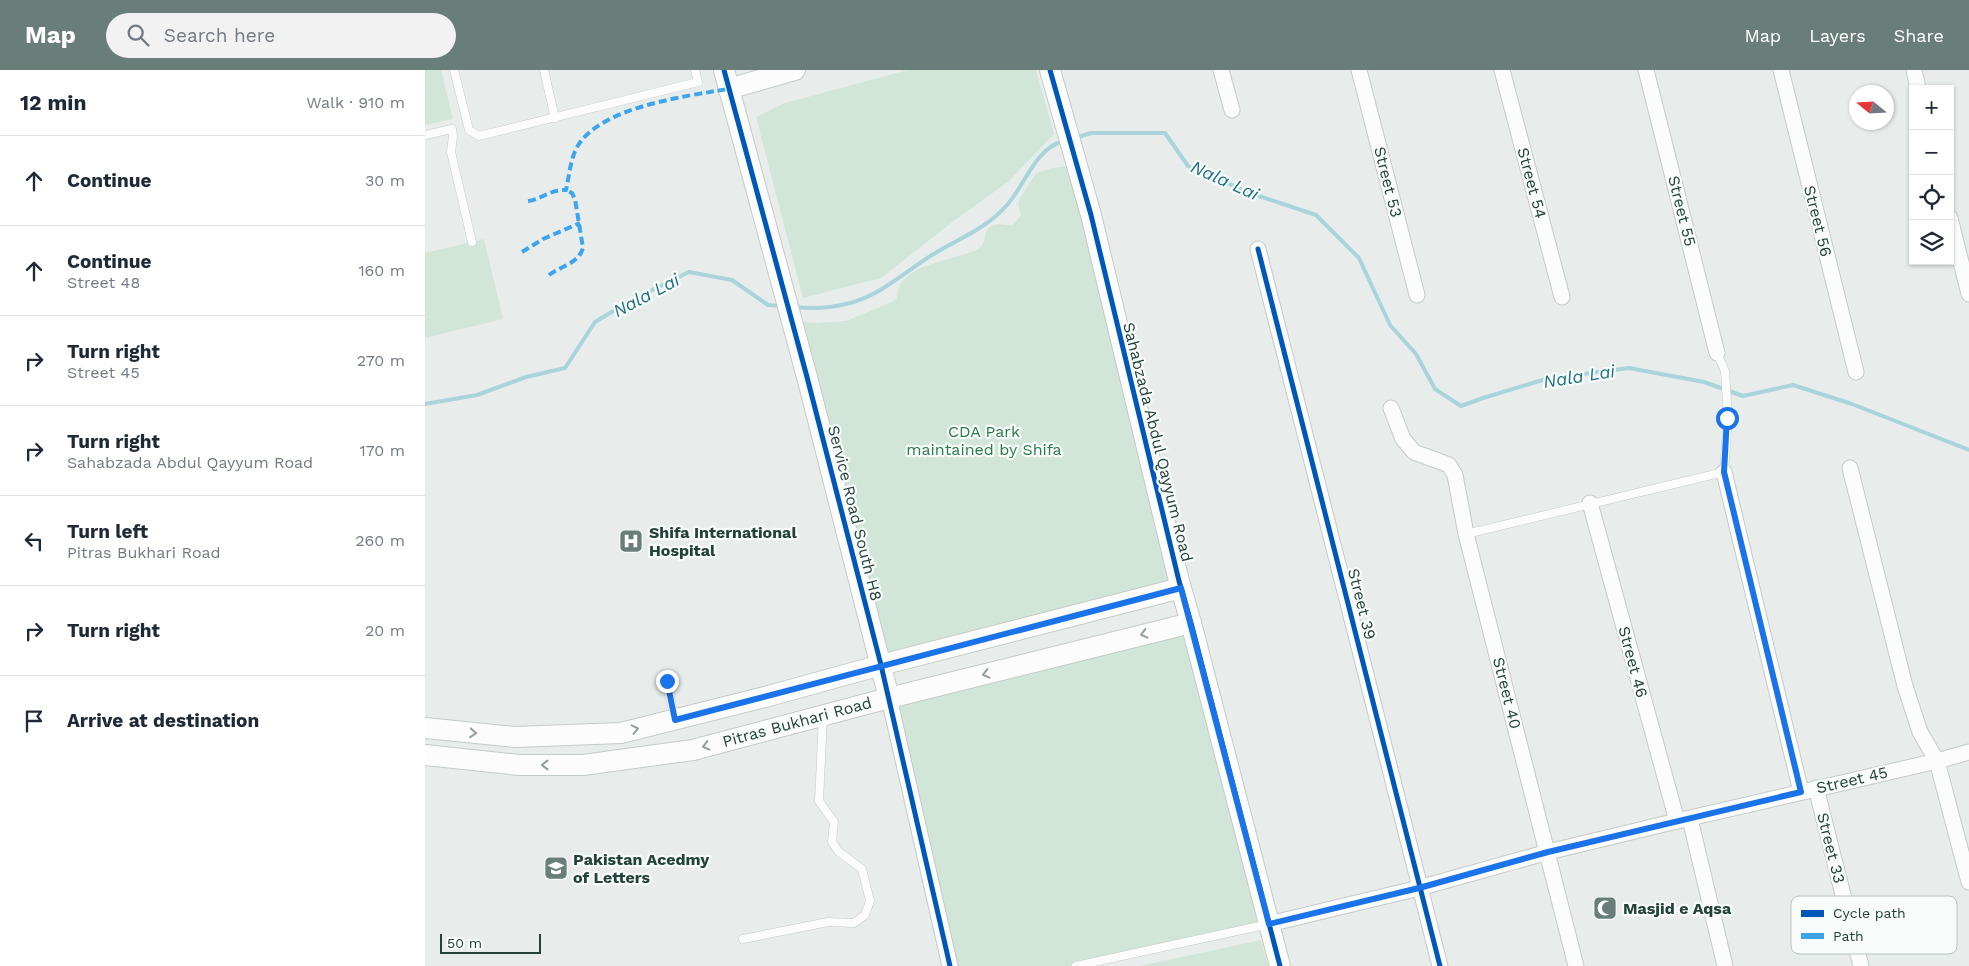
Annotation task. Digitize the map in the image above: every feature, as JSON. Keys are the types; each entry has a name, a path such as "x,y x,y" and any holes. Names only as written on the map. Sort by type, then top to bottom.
{"street":[{"path":"726,79 795,70"},
{"name":"Sahabzada Abdul Qayyum Road","path":"1050,70 1091,215 1181,588 1280,966"},
{"path":"1221,70 1232,110"},
{"name":"Street 53","path":"1359,70 1417,295"},
{"name":"Street 54","path":"1502,70 1562,297"},
{"name":"Street 55","path":"1646,70 1717,353"},
{"name":"Street 56","path":"1781,70 1856,372"},
{"path":"1914,70 1917,85"},
{"name":"Service Road South H8","path":"726,79 807,377 881,665 950,966"},
{"path":"1950,220 1969,294"},
{"name":"Street 39","path":"1258,249 1440,966"},
{"name":"Street 40","path":"1391,408 1403,438 1414,452 1449,464 1455,475 1466,534 1576,966"},
{"path":"1850,468 1905,686 1920,732 1937,761 1969,882"},
{"name":"Street 33","path":"1724,472 1808,790 1840,896"},
{"name":"Street 46","path":"1590,503 1684,820 1725,966"},
{"name":"Pitras Bukhari Road","path":"425,728 515,737 621,733 1181,588"},
{"name":"Pitras Bukhari Road","path":"425,755 519,765 583,765 693,750 889,698 1191,623"},
{"name":"Street 45","path":"1269,924 1419,888 1548,852 1969,752"},
{"name":"Street 33","path":"1857,954 1861,966"}],"lane":[{"path":"454,70 467,124 469,130 475,135 487,135 698,82 695,70"},
{"path":"544,70 555,118"},
{"path":"425,135 452,129 451,152 472,242"},
{"path":"1466,534 1724,472 1727,418 1725,371 1717,353"},
{"path":"667,681 675,720"},
{"path":"743,938 827,922 854,923 865,915 870,901 862,869 839,852 833,842 834,822 819,801 823,716"},
{"path":"1076,966 1269,924"}],"green space":[{"path":"425,70 441,70 453,119 425,125"},
{"path":"908,70 1036,70 1054,134 1009,181 955,220 881,278 803,298 756,117 785,103"},
{"name":"CDA Park maintained by Shifa","path":"1077,165 1181,588 881,665 791,321 817,323 846,321 894,301 897,298 899,286 906,277 916,270 978,249 983,244 987,230 994,225 1013,225 1021,215 1018,204 1020,198 1036,173 1052,168"},
{"path":"484,239 503,319 425,338 425,253"},
{"path":"1191,623 1269,924 1076,966 950,966 889,698"},
{"path":"1261,940 1268,966 1140,966"}],"waterway":[{"name":"Nala Lai","path":"1075,138 1091,133 1165,133 1188,166 1250,193 1316,215 1359,258 1390,325 1416,354 1435,389 1461,406 1546,379 1629,368 1704,382 1743,396 1793,385 1852,404 1969,450"},
{"name":"Nala Lai","path":"794,307 822,308 843,305 883,289 932,255 990,221 1014,197 1031,168 1045,152 1053,145 1063,141"},
{"name":"Nala Lai","path":"425,404 477,395 526,377 565,368 595,322 628,302 689,272 732,280 768,305 782,306"}],"marked path":[{"path":"528,201 556,191 566,190 576,149 587,135 603,123 623,113 667,100 728,89"},
{"path":"549,275 577,258 583,248 575,199 572,193 566,190"},
{"path":"522,252 543,239 580,223"}],"cycle path":[{"path":"724,70 807,377 881,665 950,966"},
{"path":"1050,70 1091,215 1179,581 1280,966"},
{"path":"1258,249 1440,966"}],"place":[{"name":"Shifa International Hospital","path":"631,541"},
{"name":"Pakistan Acedmy of Letters","path":"556,868"},
{"name":"Masjid e Aqsa","path":"1605,908"}],"route":[{"path":"667,681 675,720 1181,588 1269,924 1419,888 1548,852 1801,792 1724,472 1727,418"}]}
